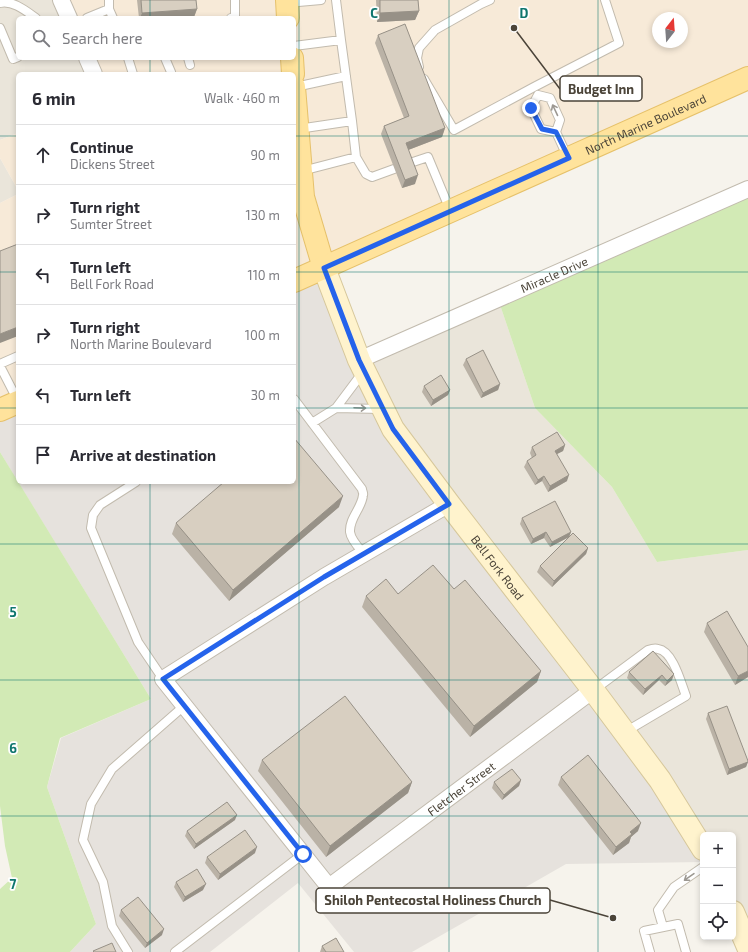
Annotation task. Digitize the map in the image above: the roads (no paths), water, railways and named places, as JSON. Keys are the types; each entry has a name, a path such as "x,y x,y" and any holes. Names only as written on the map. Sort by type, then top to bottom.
{"main road":[{"path":"292,60 293,72"},
{"name":"North Marine Boulevard","path":"296,281 748,78"},
{"path":"296,108 303,197 324,268"},
{"name":"Bell Fork Road","path":"324,268 362,365 393,429 625,732 660,780 700,844"},
{"path":"0,410 16,403"},
{"path":"736,919 748,947"}],"street":[{"path":"61,0 68,16"},
{"path":"88,60 93,72"},
{"name":"Miracle Drive","path":"362,365 748,189"},
{"path":"303,854 163,679 324,577 449,504"},
{"name":"Fletcher Street","path":"303,854 329,887 593,690"}],"lane":[{"path":"234,16 235,0"},
{"path":"287,7 320,0"},
{"path":"336,0 356,157 366,174 372,177 394,169"},
{"path":"490,0 435,30 419,48 417,58 420,70 454,130 619,43 605,0"},
{"path":"0,3 4,1 12,2 33,16"},
{"path":"90,16 109,4 112,16"},
{"path":"0,28 13,59 16,58"},
{"path":"296,46 341,40"},
{"path":"129,60 132,72"},
{"path":"166,60 171,72"},
{"path":"296,87 346,76"},
{"path":"534,87 538,96"},
{"path":"538,96 531,108 542,129 556,132"},
{"path":"538,96 550,98 560,120 556,132 569,158"},
{"path":"298,129 352,122"},
{"path":"301,171 356,157"},
{"path":"407,164 428,157 451,211"},
{"path":"16,357 0,365 16,398"},
{"path":"312,423 336,408 362,365"},
{"path":"296,402 362,489 364,495 351,522 350,532 353,540 364,554"},
{"path":"336,408 384,409"},
{"path":"133,484 100,505 93,516 91,528 138,642 163,679"},
{"path":"593,690 648,650 658,649 668,654 677,670 686,696 625,732"},
{"path":"128,952 112,926 103,882 83,840 91,804 112,769 184,706"},
{"path":"176,952 303,854"},
{"path":"663,927 658,910 674,887 702,868"},
{"path":"650,952 644,932 678,924 686,952"}],"place":[{"name":"Budget Inn","path":"514,28"},
{"name":"Shiloh Pentecostal Holiness Church","path":"613,918"}]}
